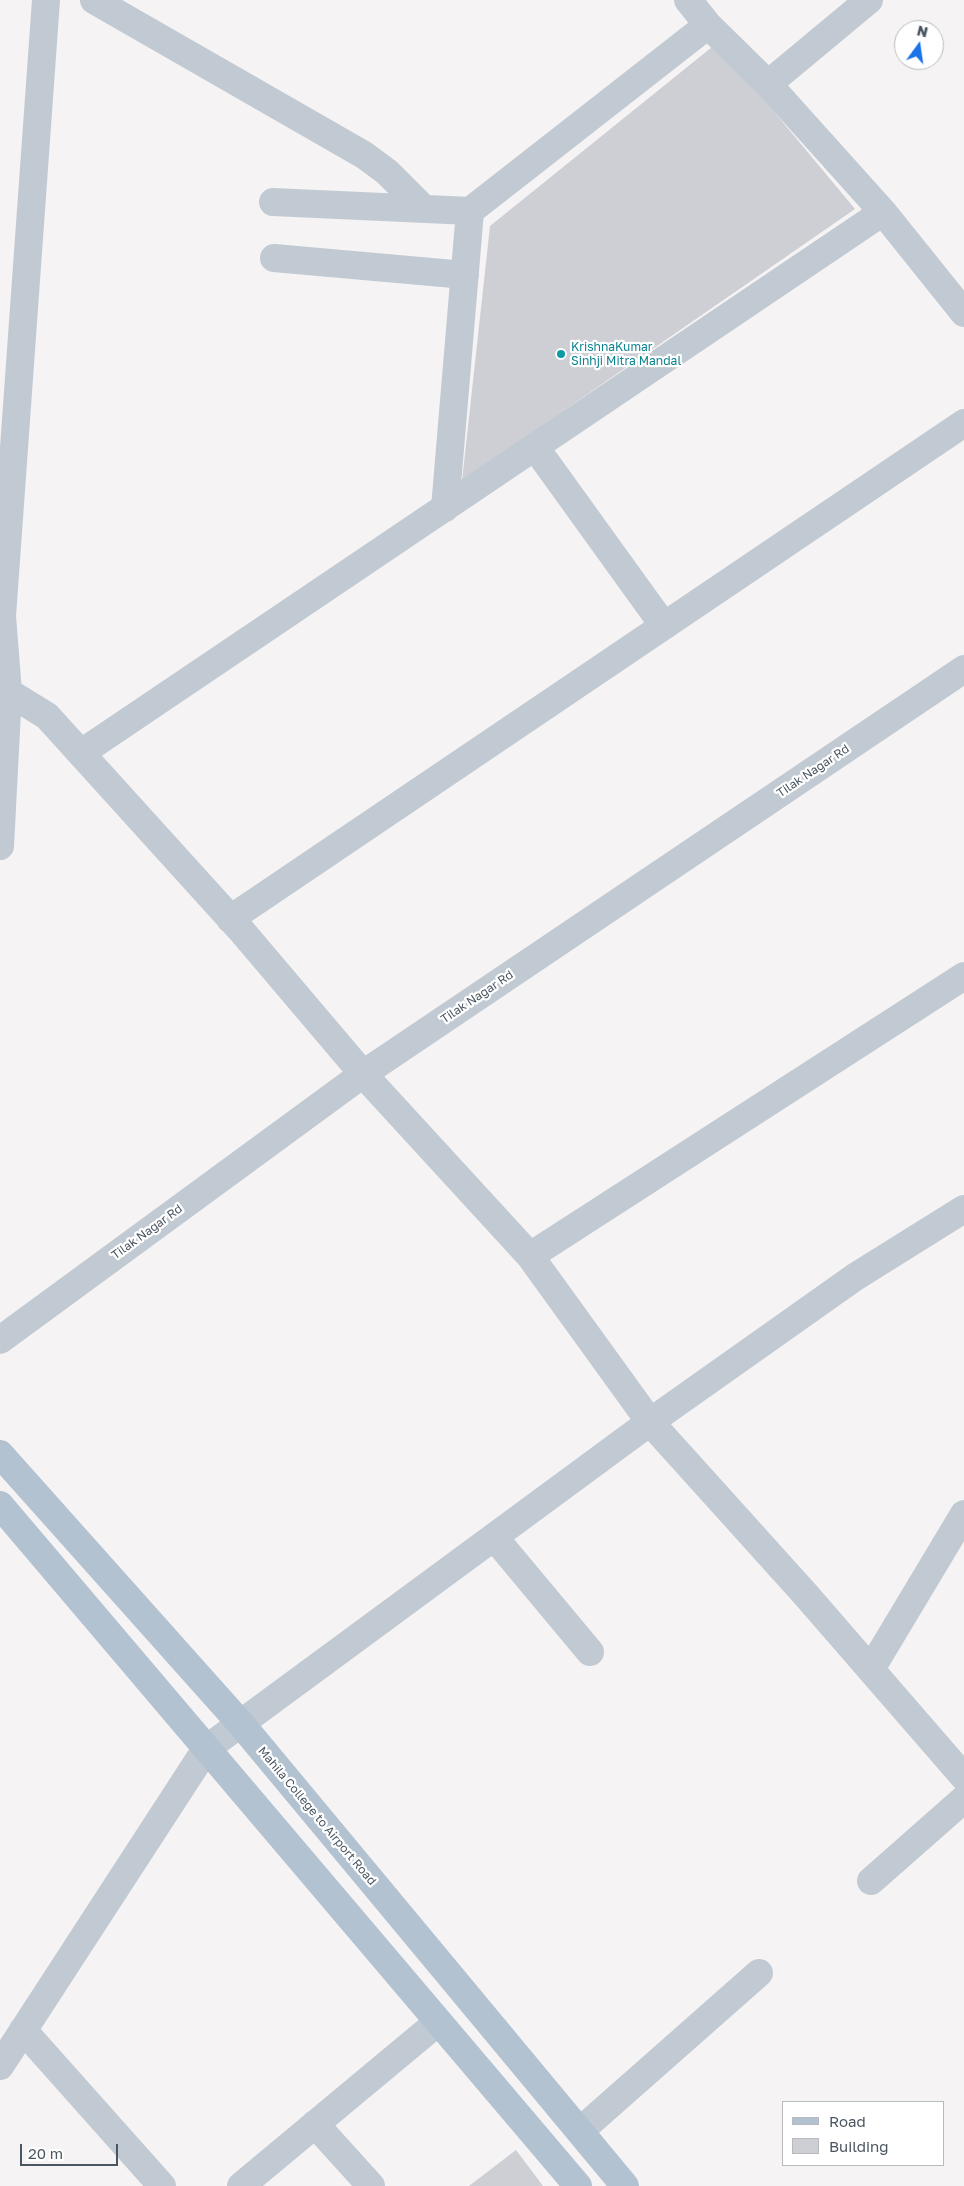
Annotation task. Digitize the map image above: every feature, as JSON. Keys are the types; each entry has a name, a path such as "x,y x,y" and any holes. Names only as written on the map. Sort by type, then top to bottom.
{"main road":[{"name":"Mahila College to Airport Road","path":"0,1454 241,1724 625,2186"},
{"path":"0,1505 578,2186"}],"street":[{"path":"0,846 8,692 2,616 46,0"},
{"path":"94,0 364,155 387,172 424,209"},
{"path":"688,0 708,25 768,84 883,212 964,313"},
{"path":"768,84 869,0"},
{"path":"273,202 470,211 708,25"},
{"path":"445,508 470,211"},
{"path":"80,753 883,212"},
{"path":"274,258 465,275"},
{"path":"230,919 964,423"},
{"path":"535,447 664,626"},
{"name":"Tilak Nagar Rd","path":"0,1340 363,1074 964,669"},
{"path":"8,692 47,716 230,919 363,1074 530,1256 650,1422 871,1669 964,1777"},
{"path":"530,1256 964,976"},
{"path":"0,2066 206,1750 650,1422 855,1277 964,1209"},
{"path":"871,1669 964,1514"},
{"path":"494,1537 590,1652"},
{"path":"872,1882 964,1799"},
{"path":"580,2132 759,1973"},
{"path":"241,2186 438,2022"},
{"path":"23,2030 162,2186"},
{"path":"315,2124 371,2186"}],"building":[{"name":"KrishnaKumar Sinhji Mitra Mandal","path":"717,43 855,209 462,481 490,226"},
{"path":"516,2150 543,2186 469,2186"}],"place":[{"name":"KrishnaKumar Sinhji Mitra Mandal","path":"561,354"}]}
